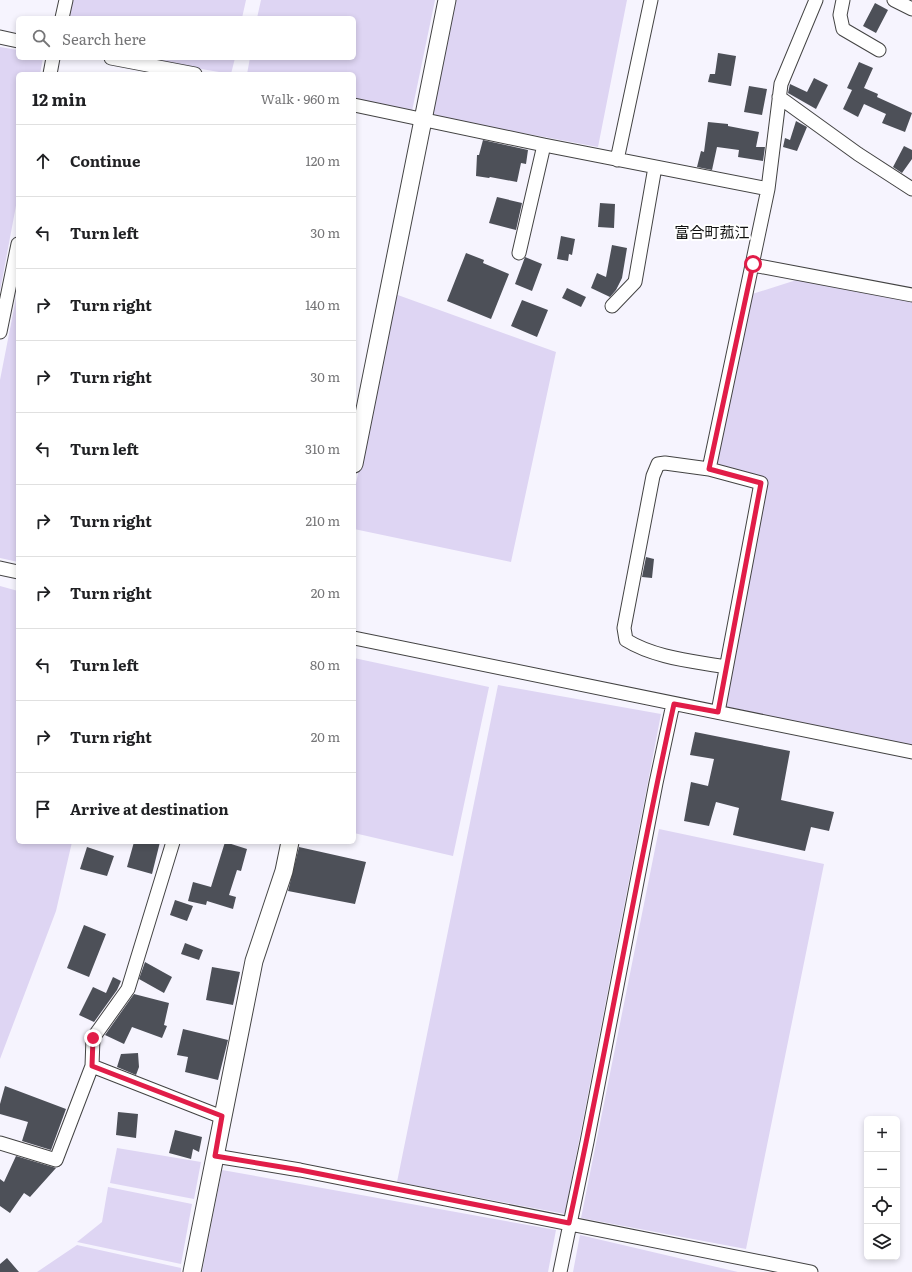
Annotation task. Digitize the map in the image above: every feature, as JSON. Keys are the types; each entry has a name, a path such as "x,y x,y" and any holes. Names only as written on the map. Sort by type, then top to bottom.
{"street":[{"path":"62,16 66,0"},
{"path":"356,454 447,0"},
{"path":"617,160 651,0"},
{"path":"709,469 768,189 781,84 816,0"},
{"path":"843,0 840,15 843,29 879,50"},
{"path":"894,0 912,9"},
{"path":"0,37 16,41"},
{"path":"50,72 53,60"},
{"path":"122,60 184,72"},
{"path":"779,97 858,154 912,189"},
{"path":"356,105 617,160 768,189"},
{"path":"519,252 544,145"},
{"path":"612,306 635,282 655,167"},
{"path":"0,332 16,254"},
{"path":"753,264 912,295"},
{"path":"718,712 761,483 709,469 665,463 658,464 624,628 626,640 638,647 661,654 726,667"},
{"path":"0,568 16,572"},
{"path":"356,638 912,752"},
{"path":"560,1272 587,1142 656,783 674,704"},
{"path":"0,1143 56,1160 92,1066 93,1038 128,989 172,844"},
{"path":"192,1272 254,961 284,871 287,844"},
{"path":"92,1066 222,1116"},
{"path":"215,1156 300,1170 569,1223 768,1265 776,1265 811,1272"}],"shaded area":[{"path":"72,0 246,0 242,16 68,16"},
{"path":"261,0 435,0 412,111 356,100 356,72 247,72 250,60 356,60 356,16 257,16"},
{"path":"453,0 627,0 598,147 431,116"},
{"path":"0,47 16,50 16,60 43,60 40,72 16,72 16,206 0,291"},
{"path":"148,60 234,60 232,72 219,72"},
{"path":"809,276 912,295 912,752 718,712 761,483 709,469 746,296"},
{"path":"395,294 556,352 511,562 356,529 356,483"},
{"path":"16,298 16,562 0,558 0,380"},
{"path":"0,586 16,590 16,844 72,844 56,911 0,1059"},
{"path":"356,658 489,687 453,856 356,833"},
{"path":"498,685 661,714 565,1214 397,1182"},
{"path":"659,829 824,864 746,1249 581,1218"},
{"path":"117,1148 201,1162 194,1199 110,1183"},
{"path":"222,1170 556,1230 548,1272 202,1272"},
{"path":"108,1187 192,1204 181,1264 77,1242 102,1222"},
{"path":"580,1235 738,1272 573,1272"},
{"path":"77,1245 181,1268 181,1272 37,1272"}],"building":[{"path":"875,3 888,10 876,33 863,26"},
{"path":"718,53 736,56 731,86 708,82 710,74 715,74"},
{"path":"859,62 873,68 864,88 878,94 877,97 912,113 905,132 882,123 886,114 864,104 858,117 843,109 852,90 847,88"},
{"path":"814,78 828,85 816,109 788,93 790,84 807,92"},
{"path":"749,86 767,89 762,115 744,112"},
{"path":"796,121 807,127 797,151 783,147 785,138 790,140"},
{"path":"708,122 728,124 728,126 759,132 756,147 765,147 763,161 738,157 739,150 717,147 712,170 697,167 701,151 704,152"},
{"path":"483,140 528,150 526,164 521,163 517,182 476,176 477,155 479,155"},
{"path":"904,146 912,150 912,159 902,173 893,167"},
{"path":"497,197 522,203 516,230 489,223"},
{"path":"600,203 615,204 614,228 598,227"},
{"path":"561,236 575,239 572,255 569,254 568,261 557,259"},
{"path":"612,245 627,248 622,278 616,290 610,297 591,288 597,273 606,277"},
{"path":"466,253 484,260 483,263 509,274 491,319 447,301"},
{"path":"525,257 542,264 532,291 515,284"},
{"path":"567,288 586,297 581,307 562,298"},
{"path":"522,300 548,310 537,337 511,326"},
{"path":"646,557 654,559 652,578 642,577"},
{"path":"695,732 790,751 781,800 834,812 829,831 811,827 805,851 733,835 739,808 716,802 709,826 684,821 691,782 708,786 714,759 690,755"},
{"path":"133,844 160,844 152,874 127,867"},
{"path":"224,844 231,844 247,849 241,871 237,870 229,895 236,897 233,909 207,901 206,905 188,901 193,882 211,887"},
{"path":"87,847 114,856 107,876 80,869"},
{"path":"299,847 366,862 355,904 288,891"},
{"path":"175,900 193,906 187,921 170,915"},
{"path":"84,925 106,934 89,977 67,968"},
{"path":"185,943 203,950 199,960 181,954"},
{"path":"145,962 172,977 164,993 139,979"},
{"path":"212,967 240,972 233,1005 206,1000"},
{"path":"113,977 121,981 117,990 94,1022 79,1015 93,987 106,993"},
{"path":"134,994 169,1003 164,1025 167,1026 162,1038 132,1027 124,1044 105,1035"},
{"path":"183,1029 228,1040 218,1080 185,1072 188,1057 177,1055"},
{"path":"138,1053 139,1067 136,1075 117,1067 121,1054"},
{"path":"5,1086 66,1109 51,1150 22,1141 28,1122 0,1114 0,1104"},
{"path":"118,1112 138,1114 136,1138 116,1135"},
{"path":"175,1130 202,1137 199,1152 193,1149 191,1159 169,1153"},
{"path":"16,1156 56,1168 30,1197 24,1193 10,1213 0,1206 0,1179 4,1182"},
{"path":"7,1258 19,1272 0,1272 0,1264"}],"district":[{"name":"富合町菰江","path":"712,231"}],"route":[{"path":"93,1038 92,1066 222,1116 215,1156 300,1170 569,1223 587,1142 656,783 674,704 718,712 761,483 709,469 753,264"}]}
